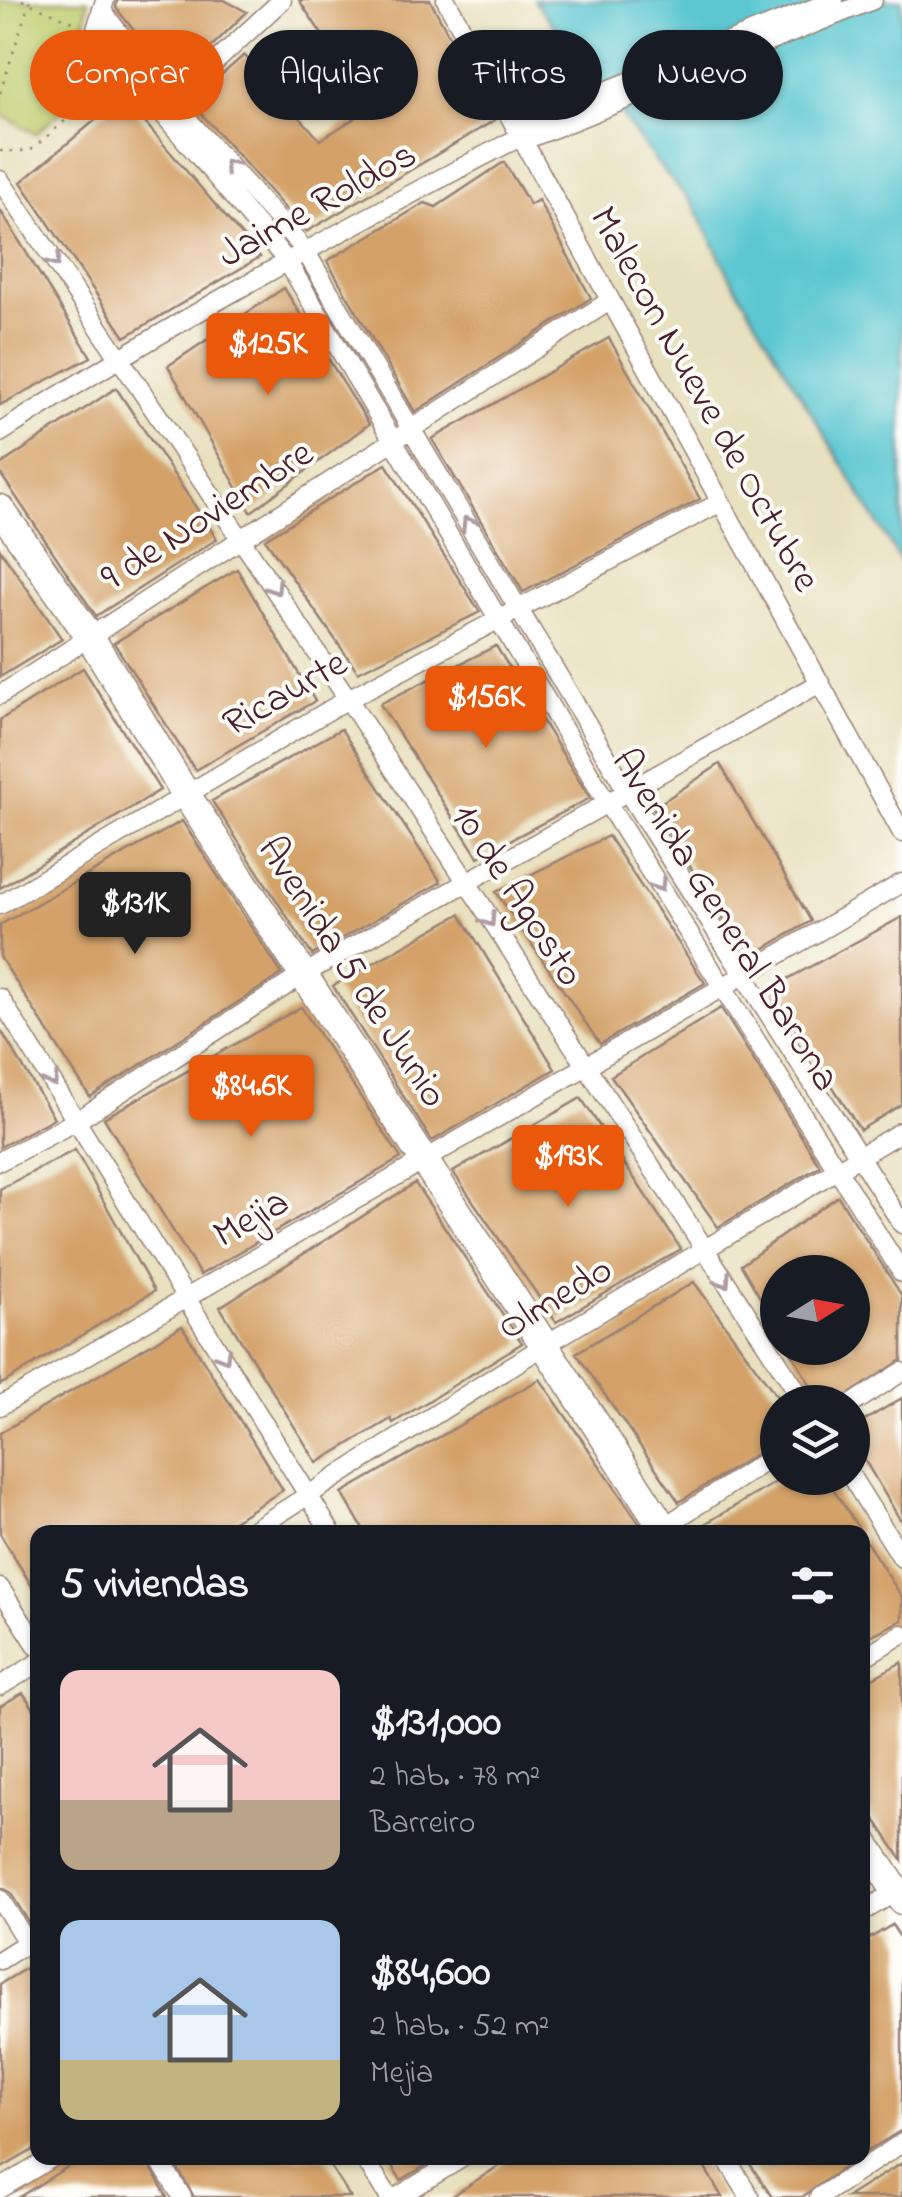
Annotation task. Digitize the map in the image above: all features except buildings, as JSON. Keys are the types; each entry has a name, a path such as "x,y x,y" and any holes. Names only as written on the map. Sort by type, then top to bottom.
{"main road":[{"name":"Avenida 5 de Junio","path":"0,508 90,637 185,793 426,1160 657,1525"},
{"path":"870,1850 900,1893"}],"street":[{"name":"Malecon Nueve de Octubre","path":"446,0 518,138 902,834"},
{"path":"518,138 528,122 834,0"},
{"path":"518,138 534,136 873,0"},
{"path":"224,51 272,3"},
{"name":"Avenida General Barona","path":"96,30 103,6"},
{"name":"Avenida General Barona","path":"103,6 120,30"},
{"name":"Avenida General Barona","path":"168,120 287,260 607,803 902,1273"},
{"name":"Avenida General Barona","path":"188,120 304,249 626,791 902,1224"},
{"name":"Jaime Roldos","path":"0,433 119,356 304,249 518,138"},
{"name":"10 de Agosto","path":"0,180 348,699 584,1069 793,1385"},
{"name":"9 de Noviembre","path":"0,695 408,427 608,302"},
{"name":"Ricaurte","path":"0,905 348,699 719,503"},
{"path":"0,1161 78,1120 304,974 820,683"},
{"name":"Mejia","path":"0,1406 902,882"},
{"path":"0,998 327,1525"},
{"name":"Olmedo","path":"261,1525 545,1345 902,1131"},
{"path":"870,1392 902,1372"},
{"path":"670,1525 760,1465"},
{"path":"863,1495 902,1558"},
{"path":"0,1588 30,1635"},
{"path":"870,1653 902,1634"},
{"path":"0,1686 30,1668"},
{"path":"870,1908 900,1893"},
{"path":"0,1899 30,1936"},
{"path":"0,1960 30,1940"},
{"path":"870,2163 902,2142"},
{"path":"1,2193 41,2165"},
{"path":"162,2165 182,2197"},
{"path":"368,2165 388,2197"},
{"path":"397,2197 450,2165"},
{"path":"730,2165 750,2197"},
{"path":"819,2197 867,2165"}],"path":[{"path":"22,0 91,30"},
{"path":"0,94 29,1"},
{"path":"0,150 30,151 66,120"}],"green space":[{"path":"0,0 88,0 84,30 30,30 30,120 52,120 36,134 0,114"}],"water":[{"path":"534,0 902,0 902,564 729,275 694,205 625,120 783,120 783,30 622,30 622,116 602,90 602,30 557,30"}]}
